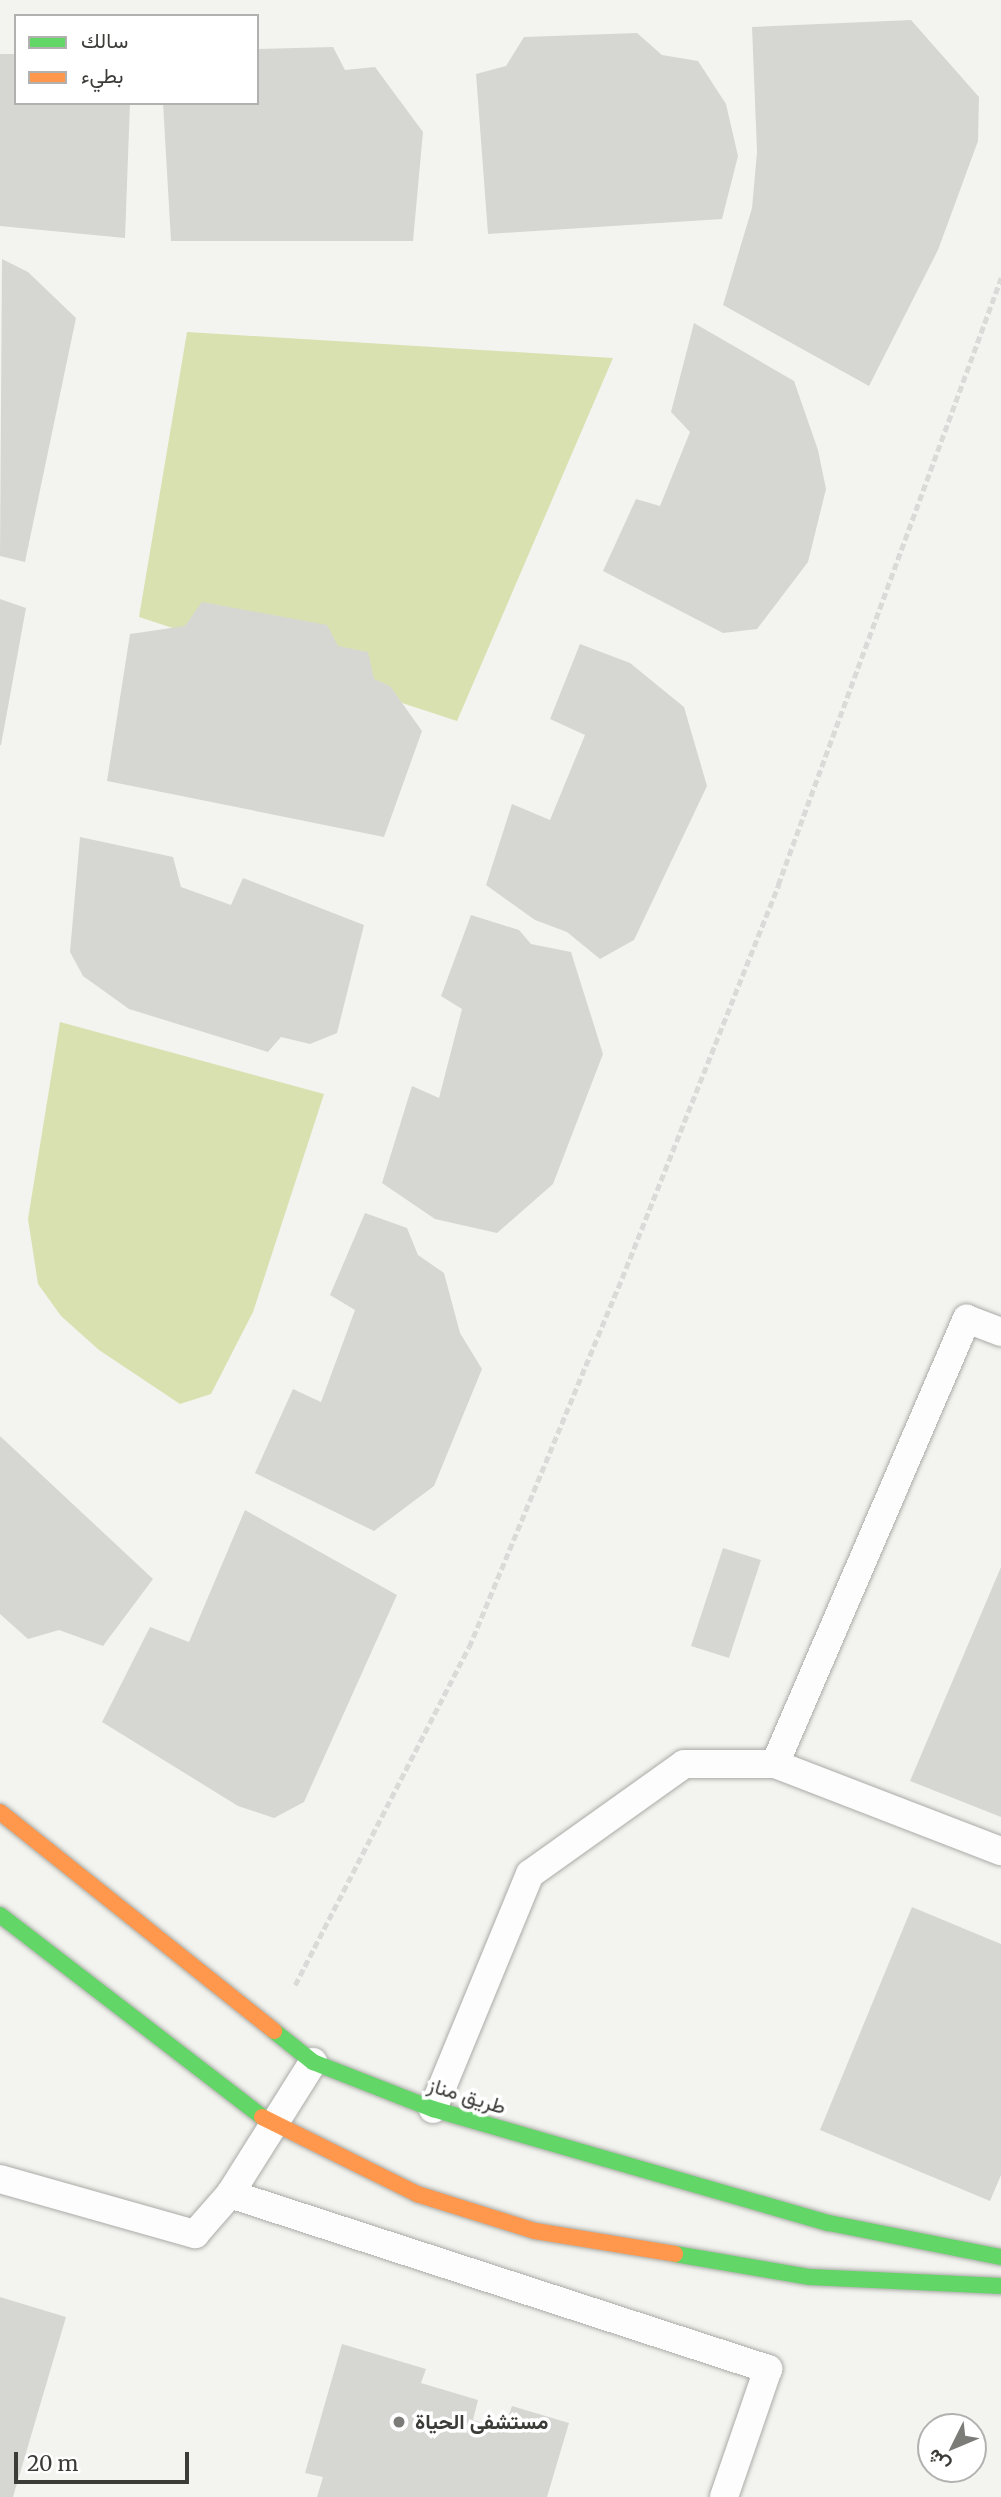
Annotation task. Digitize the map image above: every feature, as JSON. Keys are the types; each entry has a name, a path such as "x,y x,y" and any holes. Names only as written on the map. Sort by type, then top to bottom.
{"main road":[{"name":"طريق مناز","path":"0,1812 271,2032 313,2062 433,2109 829,2223 1001,2257"},
{"path":"0,1915 275,2127 417,2194 535,2231 810,2277 1001,2287"}],"lane":[{"path":"775,1764 967,1319 1001,1332"},
{"path":"433,2109 530,1874 684,1764 775,1764 1001,1851"},
{"path":"0,2179 195,2234 230,2194 275,2127 313,2062"},
{"path":"230,2194 768,2369 724,2497"}],"path":[{"path":"271,2032 469,1647 778,885 1001,278"}],"green space":[{"path":"187,332 613,358 457,721 139,617"},
{"path":"60,1022 324,1094 253,1312 211,1394 180,1404 99,1350 61,1316 38,1284 28,1219"}],"building":[{"path":"911,20 979,97 978,141 938,250 869,386 723,305 752,208 757,152 752,27"},
{"path":"637,33 662,55 698,61 726,104 738,156 722,219 488,234 476,74 506,66 524,37"},
{"path":"333,47 345,70 375,67 423,132 413,241 171,241 163,105 259,105 259,49"},
{"path":"0,54 14,54 14,105 130,105 125,238 0,226"},
{"path":"2,259 28,272 76,318 25,562 0,556"},
{"path":"694,323 794,381 818,450 826,489 808,562 757,629 723,633 603,571 636,499 660,506 690,432 671,412"},
{"path":"0,599 26,608 1,745 0,745"},
{"path":"202,602 327,625 338,646 368,652 374,679 390,686 422,731 384,837 107,781 130,634 185,626"},
{"path":"580,644 630,663 684,707 707,786 634,940 600,959 567,932 535,920 486,885 512,804 550,820 585,735 550,719"},
{"path":"80,837 173,857 181,887 231,905 243,878 364,925 337,1033 310,1044 281,1037 268,1052 129,1009 83,976 70,952"},
{"path":"471,915 519,930 531,944 571,952 603,1054 553,1184 497,1233 435,1219 382,1183 412,1086 439,1098 462,1009 441,996"},
{"path":"365,1213 407,1228 418,1255 444,1273 460,1333 482,1369 434,1486 374,1531 255,1473 293,1389 321,1402 355,1310 330,1295"},
{"path":"0,1436 153,1579 103,1646 59,1630 28,1639 0,1614"},
{"path":"245,1510 397,1595 304,1802 274,1818 238,1806 102,1722 150,1627 189,1642"},
{"path":"723,1548 761,1560 729,1658 691,1646"},
{"path":"1001,1567 1001,1817 910,1781"},
{"path":"912,1907 1001,1944 1001,2175 990,2201 820,2130"},
{"path":"0,2297 66,2317 13,2497 0,2497"},
{"name":"مستشفى الحياة","path":"342,2344 426,2369 421,2383 478,2400 473,2420 504,2429 512,2406 569,2423 547,2497 317,2497 323,2477 305,2473"}],"traffic: fast":[{"path":"0,1915 262,2117"},
{"path":"274,2031 313,2062 433,2109 829,2223 1001,2257"},
{"path":"675,2254 810,2277 1001,2286"}],"traffic: slow":[{"path":"0,1812 274,2031"},
{"path":"262,2117 417,2194 535,2231 675,2254"}],"place":[{"name":"مستشفى الحياة","path":"399,2422"}]}
